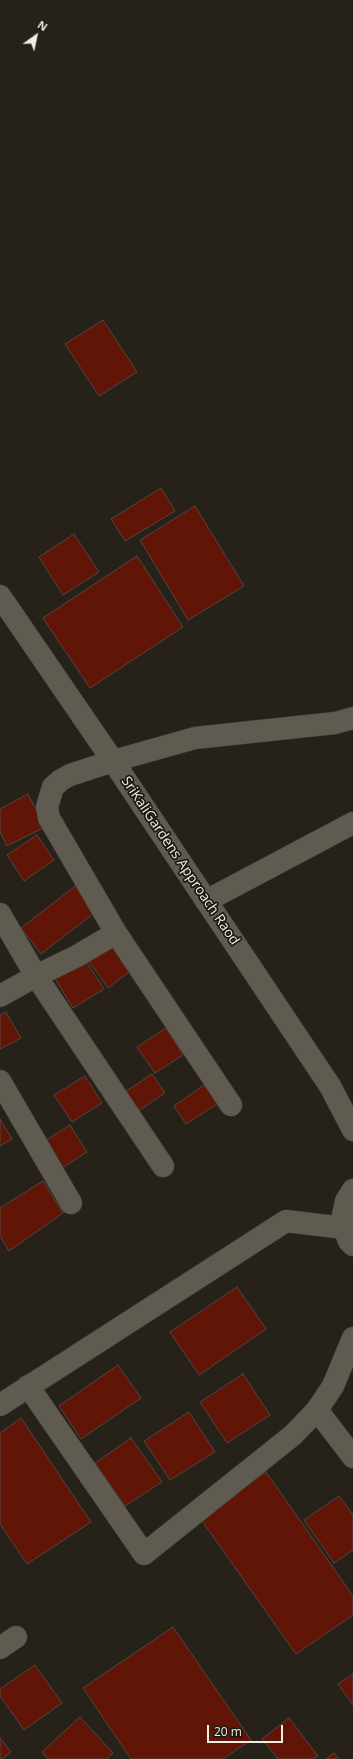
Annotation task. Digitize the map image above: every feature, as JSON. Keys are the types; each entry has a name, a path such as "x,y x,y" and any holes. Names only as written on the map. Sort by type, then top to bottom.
{"street":[{"name":"SriKaliGardens Approach Raod","path":"0,596 113,761 330,1086 353,1130"},
{"path":"231,1105 116,933 60,838 49,818 47,807 53,787 70,775 113,761 195,738 335,723 353,718"},
{"path":"206,901 353,824"},
{"path":"0,914 36,976 163,1166"},
{"path":"0,996 77,956 116,933"},
{"path":"0,1081 72,1203"},
{"path":"0,1404 286,1221 349,1237 343,1214 346,1202 353,1190"},
{"path":"28,1386 144,1554 293,1435 317,1410 333,1386 353,1338"},
{"path":"317,1410 353,1457"}],"building":[{"path":"103,320 137,372 99,396 65,344"},
{"path":"161,488 175,511 125,541 111,519"},
{"path":"195,506 244,586 188,620 140,540"},
{"path":"74,534 99,572 63,595 39,557"},
{"path":"137,556 183,627 90,688 43,618"},
{"path":"28,794 45,827 7,846 0,832 0,809"},
{"path":"37,835 54,860 24,881 7,855"},
{"path":"78,884 98,910 41,954 21,928"},
{"path":"110,944 129,972 108,988 88,960"},
{"path":"84,958 104,989 73,1008 54,977"},
{"path":"6,1012 21,1038 0,1049 0,1015"},
{"path":"166,1028 183,1055 155,1073 137,1047"},
{"path":"152,1074 165,1093 138,1111 125,1092"},
{"path":"85,1076 102,1103 72,1122 54,1095"},
{"path":"207,1083 220,1102 186,1124 174,1106"},
{"path":"0,1119 12,1139 0,1146"},
{"path":"70,1125 87,1152 59,1170 42,1143"},
{"path":"43,1181 63,1213 9,1251 0,1236 0,1208"},
{"path":"237,1287 266,1329 199,1375 170,1332"},
{"path":"118,1365 141,1398 81,1439 59,1406"},
{"path":"243,1374 270,1415 227,1443 200,1402"},
{"path":"189,1412 215,1452 170,1480 144,1441"},
{"path":"21,1418 91,1522 27,1564 0,1524 0,1433"},
{"path":"131,1438 162,1482 125,1506 95,1463"},
{"path":"266,1472 353,1596 353,1615 296,1654 200,1518"},
{"path":"339,1496 353,1515 353,1550 334,1563 304,1520"},
{"path":"173,1627 251,1740 223,1759 131,1759 83,1688"},
{"path":"35,1665 62,1703 24,1730 0,1696 0,1689"},
{"path":"353,1674 353,1705 338,1684"},
{"path":"80,1717 113,1753 107,1759 48,1759 42,1752"},
{"path":"289,1718 318,1756 313,1759 278,1759 262,1739"},
{"path":"0,1738 11,1752 2,1759 0,1759"},
{"path":"334,1753 339,1759 326,1759"}]}
